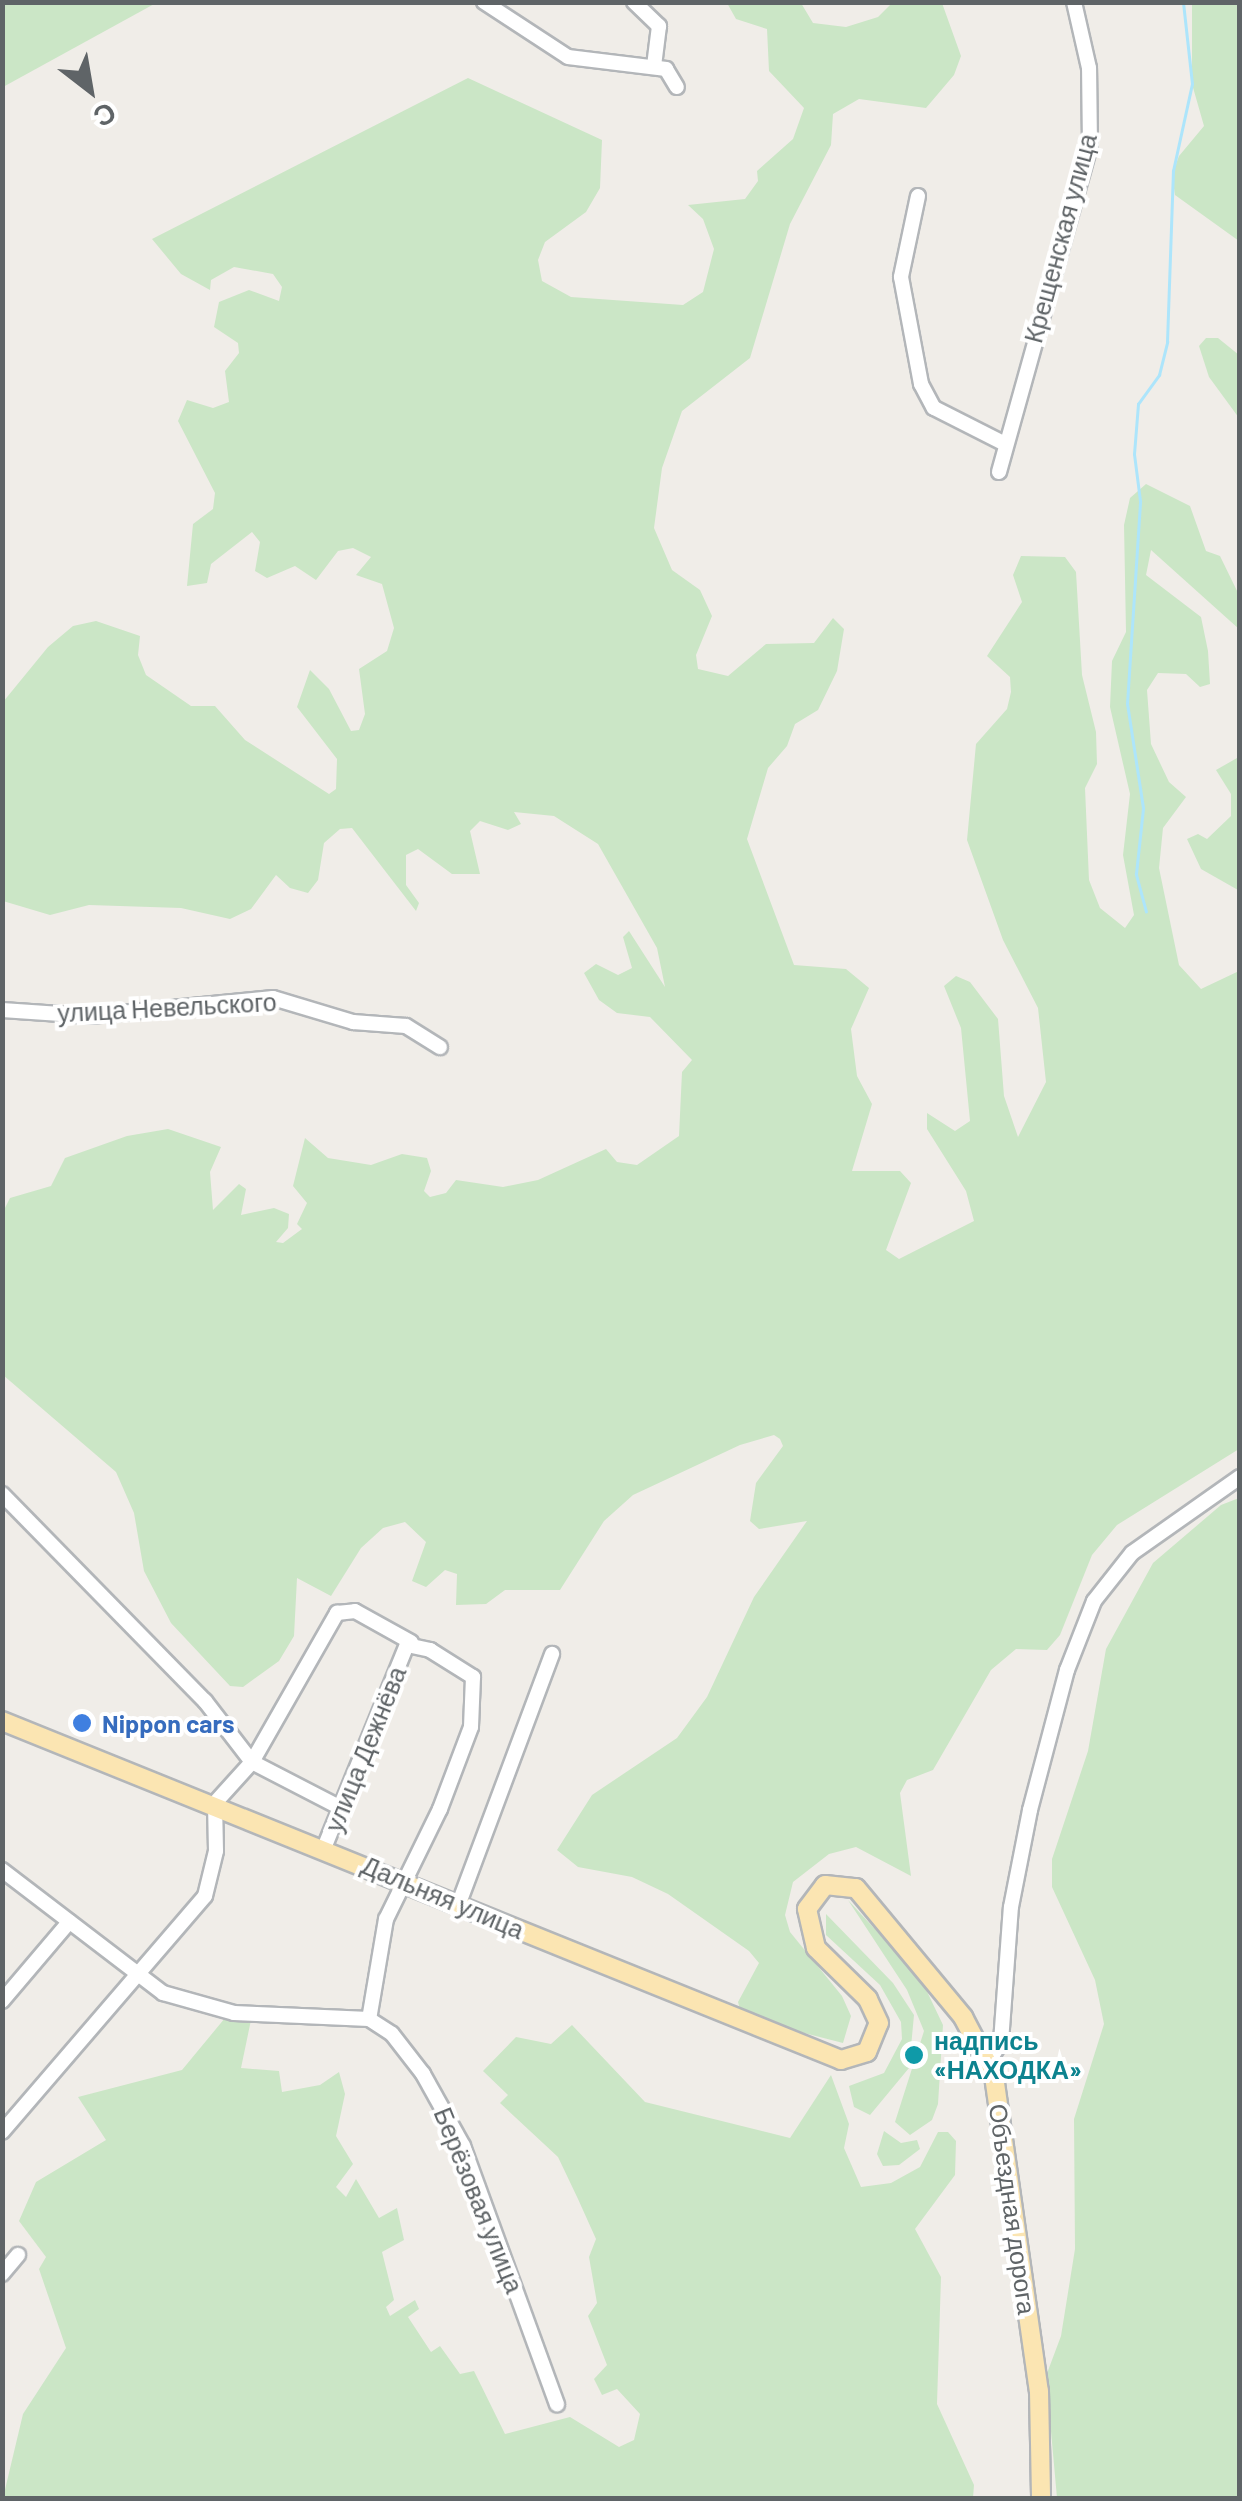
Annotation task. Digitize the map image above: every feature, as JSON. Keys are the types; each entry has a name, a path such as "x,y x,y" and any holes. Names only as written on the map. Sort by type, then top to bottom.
{"main road":[{"name":"Дальняя улица","path":"2,1721 407,1880 804,2050 851,2060 877,2039"},
{"name":"Объездная дорога","path":"877,2039 873,2006 822,1956 808,1933 807,1908 830,1883 844,1882 864,1894 963,2016 989,2062 1039,2391 1041,2498"}],"street":[{"path":"484,2 568,57 666,69 677,87"},
{"path":"634,2 659,26 654,66"},
{"name":"Крещенская улица","path":"999,472 1090,146 1089,68 1074,2"},
{"path":"918,196 901,277 920,384 934,408 1006,444"},
{"name":"улица Невельского","path":"2,1010 90,1016 273,998 354,1022 406,1026 440,1048"},
{"path":"989,2062 1000,2042 1011,1907 1030,1810 1067,1670 1094,1601 1132,1552 1240,1477"},
{"path":"2,1494 205,1701 252,1762 339,1808"},
{"path":"2,2132 205,1896 216,1851 215,1803 252,1762 336,1613 355,1611 411,1642"},
{"name":"улица Дежнёва","path":"324,1848 411,1642 477,1683 470,1727 407,1880"},
{"path":"459,1903 552,1654"},
{"path":"2,1870 135,1977 202,2007 368,2018 376,1954 407,1880"},
{"path":"2,2001 69,1922"},
{"name":"Берёзовая улица","path":"368,2018 392,2034 423,2074 463,2146 557,2404"},
{"path":"2,2274 18,2255"}],"green space":[{"path":"3,2 156,2 156,3 3,87"},
{"path":"727,3 801,3 813,23 846,27 878,17 892,3 942,3 961,56 954,75 926,108 859,99 833,114 831,145 790,224 750,358 682,411 662,468 654,528 672,570 700,590 712,616 696,655 698,669 728,676 766,644 814,643 833,618 844,629 837,671 818,710 795,724 787,746 768,768 747,839 794,965 846,969 869,988 851,1029 857,1076 872,1104 852,1171 900,1171 911,1183 886,1250 899,1259 974,1221 966,1191 927,1129 927,1113 955,1131 970,1121 961,1028 944,986 956,976 970,982 998,1019 1004,1096 1018,1137 1046,1082 1038,1008 1003,940 967,840 976,744 1007,709 1011,692 1010,677 987,656 1022,602 1013,575 1021,556 1065,557 1076,572 1082,675 1096,732 1097,764 1085,788 1089,880 1100,908 1125,928 1134,915 1123,855 1130,794 1110,707 1112,661 1126,632 1124,525 1130,498 1146,484 1190,506 1206,551 1220,556 1239,595 1239,629 1151,550 1146,575 1201,617 1208,651 1210,684 1200,687 1186,674 1158,673 1147,690 1151,744 1169,782 1186,797 1163,828 1159,868 1179,965 1201,989 1239,971 1239,1449 1117,1525 1092,1555 1060,1635 1047,1650 1016,1649 991,1670 933,1770 907,1780 900,1793 911,1876 856,1847 829,1854 793,1882 785,1915 790,1932 842,1996 851,2016 843,2043 742,2017 738,2002 759,1963 749,1951 668,1894 632,1877 578,1867 557,1850 592,1795 677,1738 707,1697 754,1597 807,1521 759,1529 750,1521 756,1483 783,1446 780,1439 774,1435 740,1445 633,1495 604,1521 560,1590 505,1590 486,1604 456,1605 457,1574 445,1570 426,1587 412,1581 426,1542 405,1522 383,1528 361,1548 331,1596 297,1578 294,1636 279,1661 243,1687 230,1686 171,1623 144,1571 134,1513 116,1472 3,1375 2,1214 10,1198 51,1186 65,1158 127,1136 168,1129 221,1147 210,1172 213,1210 239,1184 246,1189 241,1215 274,1208 289,1214 288,1228 276,1242 283,1243 302,1229 297,1224 307,1203 293,1186 305,1138 328,1158 371,1165 402,1154 427,1158 431,1171 424,1191 430,1197 446,1193 456,1180 503,1187 538,1180 606,1149 617,1162 637,1165 679,1136 682,1072 692,1060 650,1017 617,1013 599,1000 584,973 596,964 618,975 632,968 623,937 629,931 665,987 657,948 598,844 554,816 514,812 521,824 508,830 480,821 470,831 480,874 452,874 418,849 406,855 406,885 419,903 416,911 352,828 340,829 324,843 318,880 308,893 290,888 276,875 251,909 230,919 181,908 89,905 50,915 3,901 3,702 48,647 73,626 96,621 140,636 138,655 146,675 191,706 215,706 245,740 329,794 336,789 337,759 297,707 310,670 329,689 351,731 359,730 365,714 359,669 387,651 394,628 382,584 356,575 371,557 353,548 338,551 316,580 295,566 267,578 255,571 260,542 252,532 211,564 207,583 187,586 193,524 213,509 215,493 178,421 187,400 213,408 229,402 225,371 239,353 238,343 214,327 219,302 249,290 279,301 282,287 273,274 234,267 211,280 210,290 181,274 152,239 468,78 602,140 600,188 586,212 545,242 538,260 542,281 571,297 683,305 703,292 714,249 703,219 688,205 745,199 758,181 757,171 793,139 804,108 769,71 767,29 736,19"},
{"path":"1192,3 1239,3 1239,241 1175,195 1172,175 1179,156 1204,126 1192,84"},
{"path":"1206,338 1218,338 1239,355 1239,418 1209,377 1199,346"},
{"path":"1239,735 1239,908 1238,890 1201,869 1187,839 1198,834 1207,839 1231,816 1231,794 1216,770 1237,758"},
{"path":"1239,1498 1239,2498 1057,2498 1046,2376 1061,2336 1075,2249 1074,2119 1104,2024 1095,1980 1052,1887 1052,1859 1088,1751 1106,1649 1153,1563 1221,1505"},
{"path":"848,1900 921,1979 943,2025 938,2104 932,2120 910,2135 895,2122 924,2031 907,1990"},
{"path":"826,1914 893,1983 914,2015 909,2068 870,2115 854,2107 849,2086 884,2073 902,2039 901,2022 880,1985 826,1935"},
{"path":"225,2018 251,2020 241,2068 279,2071 282,2092 320,2085 339,2072 345,2094 336,2136 353,2164 336,2187 346,2197 356,2179 379,2218 397,2208 404,2240 382,2252 394,2300 386,2307 390,2316 415,2300 419,2309 408,2317 431,2352 440,2346 460,2374 474,2371 505,2434 570,2417 619,2447 634,2440 640,2414 617,2389 602,2395 594,2379 607,2365 588,2316 597,2303 589,2257 596,2239 578,2199 558,2157 500,2103 508,2095 483,2071 516,2037 551,2044 572,2025 645,2102 790,2138 831,2075 849,2124 844,2148 861,2187 891,2183 920,2167 938,2132 948,2132 956,2141 955,2175 915,2229 941,2277 937,2404 974,2485 973,2498 3,2498 23,2414 66,2348 39,2269 46,2257 19,2221 36,2182 106,2140 78,2097 182,2070"},
{"path":"884,2131 901,2143 917,2140 920,2149 899,2165 883,2166 877,2154"}],"waterway":[{"path":"1146,912 1136,874 1143,808 1127,704 1140,501 1134,454 1138,404 1159,375 1167,342 1173,171 1192,84 1183,2"}],"place":[{"name":"Nippon cars","path":"82,1723"},
{"name":"надпись «НАХОДКА»","path":"914,2055"}]}
